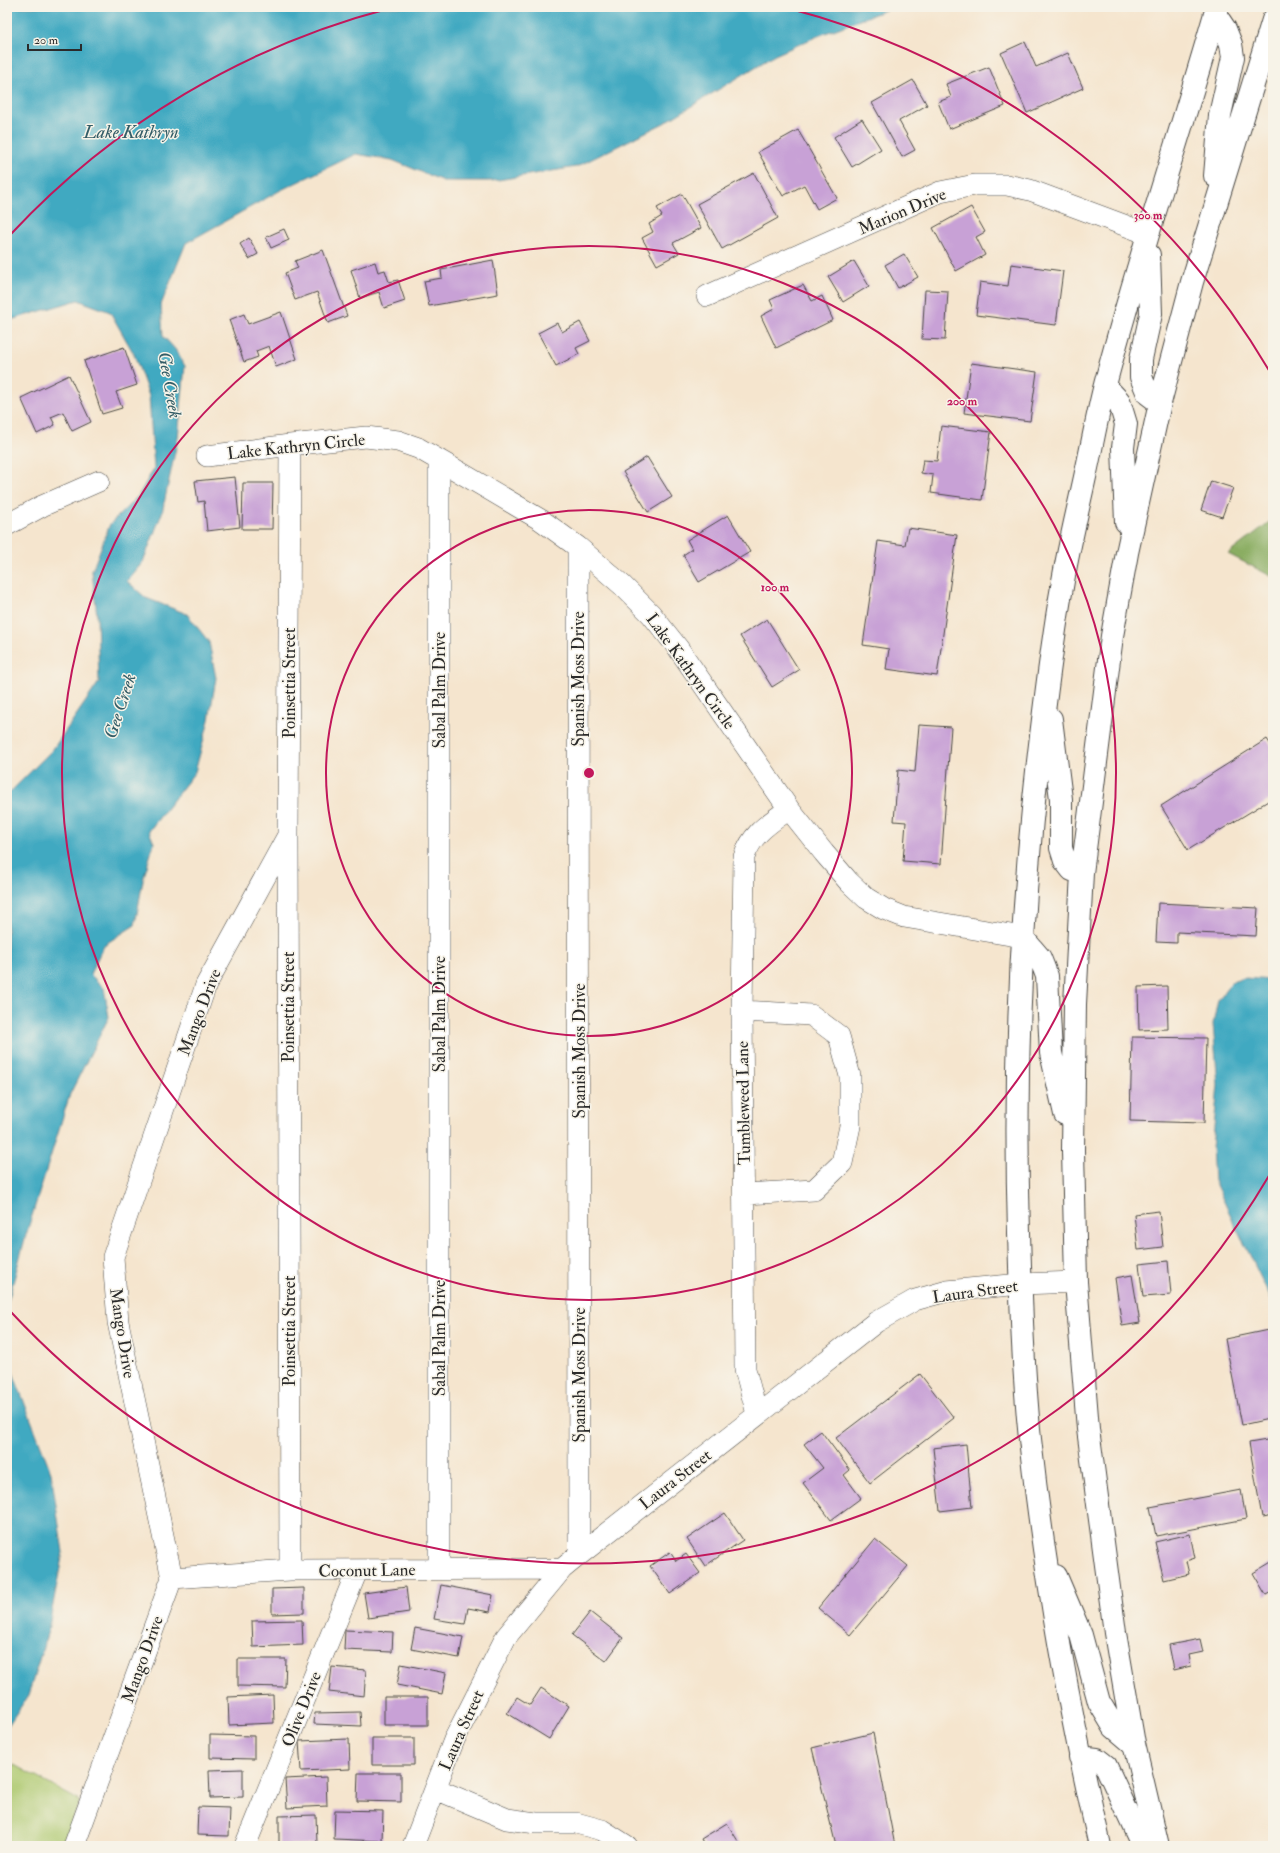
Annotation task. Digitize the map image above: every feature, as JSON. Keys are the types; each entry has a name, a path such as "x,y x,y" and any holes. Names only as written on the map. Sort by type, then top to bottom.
{"main road":[{"path":"1212,215 1220,115 1233,57 1232,44 1216,11"},
{"path":"1100,1846 1080,1757 1059,1650 1044,1548 1030,1435 1021,1284 1016,1078 1022,937 1032,806 1047,684 1062,587 1105,386 1148,234 1216,11"},
{"path":"1158,1846 1134,1744 1115,1633 1088,1430 1076,1282 1073,1150 1075,1004 1082,873 1109,660 1127,553 1160,403 1192,282 1273,20"},
{"path":"1148,234 1151,314 1141,359 1141,376 1148,394 1160,403"},
{"path":"1105,386 1119,401 1126,424 1123,448 1127,553"},
{"path":"1047,684 1061,799 1060,848 1065,861 1072,870 1082,873"},
{"path":"1022,937 1040,958 1047,976 1051,1053 1073,1150"},
{"path":"1044,1548 1081,1635 1099,1702 1114,1728 1134,1744"},
{"path":"1080,1757 1097,1759 1106,1766 1143,1846"}],"street":[{"name":"Marion Drive","path":"707,296 940,192 974,185 1007,184 1030,190 1148,234"},
{"name":"Lake Kathryn Circle","path":"207,456 366,437 398,441 418,448 541,520 578,547 622,585 656,620 678,648 789,809 849,882 866,898 884,909 904,917 1022,937"},
{"name":"Poinsettia Street","path":"290,445 288,835 290,1570"},
{"name":"Sabal Palm Drive","path":"438,460 439,1569"},
{"path":"7,525 42,506 100,481"},
{"name":"Spanish Moss Drive","path":"578,547 579,1555"},
{"name":"Tumbleweed Lane","path":"757,1414 745,1369 742,1011 744,857 749,844 757,833 789,809"},
{"name":"Mango Drive","path":"74,1846 172,1578 118,1322 113,1257 206,985 288,835"},
{"path":"742,1011 811,1015 839,1036 850,1076 850,1126 842,1163 814,1190 744,1194"},
{"name":"Laura Street","path":"413,1846 454,1740 506,1637 562,1570 579,1555 876,1322 915,1300 948,1291 1021,1284 1076,1282"},
{"name":"Coconut Lane","path":"172,1578 290,1570 562,1570"},
{"name":"Olive Drive","path":"245,1846 357,1571"},
{"path":"436,1789 507,1819 536,1823 576,1823 602,1830 627,1846"}],"green space":[{"path":"1273,519 1273,577 1228,554"},
{"path":"7,1761 80,1801 63,1846 7,1846"}],"water":[{"name":"Lake Kathryn","path":"7,7 893,7 818,36 775,55 664,123 576,167 492,181 443,181 392,160 356,154 281,190 186,243 161,305 163,336 175,349 185,366 178,438 162,513 143,562 127,581 146,598 187,614 209,642 216,678 209,720 195,772 149,831 154,843 143,880 135,925 104,945 90,974 104,988 109,1017 70,1094 26,1235 7,1305 7,795 53,749 99,682 97,616 92,571 110,524 139,495 154,468 149,396 134,354 110,312 78,300 7,321"},
{"path":"1244,978 1273,980 1273,1303 1214,1181 1212,1148 1218,1085 1213,1024 1218,1000 1232,982"},
{"path":"7,1334 10,1365 51,1472 63,1552 48,1631 28,1696 7,1727"}],"building":[{"path":"1025,42 1036,67 1068,53 1083,88 1027,113 1001,53"},
{"path":"989,67 1005,106 949,129 938,102 951,97 946,84"},
{"path":"913,80 927,105 899,121 915,150 902,157 872,103"},
{"path":"862,119 881,149 852,167 834,137"},
{"path":"798,130 837,198 817,209 804,185 783,196 758,152"},
{"path":"754,173 778,218 722,249 697,204"},
{"path":"682,194 701,228 673,243 679,253 657,265 642,238 653,232 649,224 662,216 657,208"},
{"path":"971,207 985,232 976,237 985,255 956,271 933,228"},
{"path":"284,229 289,240 271,248 266,237"},
{"path":"249,238 258,254 249,259 240,244"},
{"path":"323,250 347,316 328,323 317,292 295,300 285,273 298,268 295,261"},
{"path":"904,254 918,277 898,288 885,265"},
{"path":"493,260 498,294 429,306 424,281 442,278 441,270"},
{"path":"854,261 869,286 843,302 828,277"},
{"path":"375,262 378,272 385,270 389,282 398,280 405,301 384,308 379,292 360,298 351,270"},
{"path":"1011,264 1063,271 1056,325 976,315 980,282 1008,286"},
{"path":"803,285 812,301 822,296 833,320 776,348 761,316 774,309 770,300"},
{"path":"925,290 948,291 945,340 922,339"},
{"path":"281,312 297,359 276,367 269,346 256,351 258,357 244,362 229,320 244,314 248,324"},
{"path":"580,322 590,341 576,348 579,354 556,366 538,333 557,323 562,332"},
{"path":"124,347 137,385 116,392 122,408 102,414 84,361"},
{"path":"971,363 1037,372 1030,421 964,413"},
{"path":"69,375 91,422 72,431 63,412 51,417 55,425 37,434 21,398"},
{"path":"941,426 991,432 982,500 931,493 933,475 921,473 923,460 937,461"},
{"path":"647,457 672,497 648,512 623,472"},
{"path":"235,477 240,527 207,531 204,501 198,502 195,481"},
{"path":"1211,481 1233,488 1222,517 1201,510"},
{"path":"243,483 273,483 272,529 242,529"},
{"path":"728,515 750,552 699,582 683,555 692,549 687,540"},
{"path":"908,528 957,535 937,676 886,669 889,649 863,645 878,541 905,545"},
{"path":"767,619 799,670 772,687 740,636"},
{"path":"919,725 951,727 941,864 903,861 906,822 894,821 898,770 915,772"},
{"path":"1267,739 1273,748 1273,798 1188,850 1161,806"},
{"path":"1158,903 1258,908 1256,936 1177,932 1177,943 1156,942"},
{"path":"1167,986 1168,1029 1139,1030 1138,987"},
{"path":"1132,1037 1206,1038 1204,1123 1130,1121"},
{"path":"1159,1211 1163,1247 1138,1250 1134,1214"},
{"path":"1168,1261 1171,1295 1143,1297 1139,1264"},
{"path":"1132,1275 1140,1323 1122,1326 1115,1278"},
{"path":"1273,1329 1273,1418 1242,1425 1225,1339"},
{"path":"920,1374 954,1418 870,1483 836,1438"},
{"path":"821,1431 850,1470 844,1475 861,1498 831,1520 803,1483 823,1468 804,1444"},
{"path":"1273,1439 1273,1515 1262,1517 1249,1443"},
{"path":"966,1444 972,1507 940,1511 933,1448"},
{"path":"1241,1490 1246,1519 1156,1536 1150,1507"},
{"path":"725,1513 743,1540 705,1566 687,1539"},
{"path":"1190,1534 1195,1558 1186,1561 1189,1574 1164,1580 1155,1542"},
{"path":"875,1539 908,1566 850,1635 818,1608"},
{"path":"670,1552 676,1561 686,1554 700,1573 670,1594 650,1566"},
{"path":"1273,1561 1273,1591 1266,1595 1253,1573"},
{"path":"441,1585 493,1595 490,1612 468,1608 465,1624 434,1619"},
{"path":"406,1587 409,1612 368,1618 364,1593"},
{"path":"304,1588 304,1613 272,1614 272,1589"},
{"path":"590,1612 623,1638 606,1661 572,1635"},
{"path":"302,1620 303,1645 253,1647 252,1621"},
{"path":"415,1628 463,1637 459,1658 411,1649"},
{"path":"345,1630 393,1632 392,1652 344,1650"},
{"path":"1200,1639 1203,1652 1189,1655 1191,1666 1174,1670 1169,1645"},
{"path":"238,1659 286,1659 285,1687 238,1686"},
{"path":"401,1664 446,1673 442,1694 397,1685"},
{"path":"332,1667 366,1670 364,1696 329,1692"},
{"path":"541,1688 569,1706 549,1739 507,1713 517,1697 530,1705"},
{"path":"273,1695 274,1723 229,1725 228,1697"},
{"path":"384,1697 428,1697 428,1725 384,1725"},
{"path":"360,1712 361,1726 314,1724 315,1713"},
{"path":"873,1733 895,1846 836,1846 812,1748"},
{"path":"210,1735 254,1736 254,1759 210,1758"},
{"path":"372,1738 414,1738 414,1765 372,1765"},
{"path":"349,1739 350,1769 301,1771 299,1741"},
{"path":"243,1769 243,1797 210,1798 209,1770"},
{"path":"358,1773 401,1773 401,1802 357,1801"},
{"path":"326,1777 327,1806 287,1808 285,1779"},
{"path":"198,1807 230,1808 229,1836 197,1835"},
{"path":"335,1810 383,1811 382,1841 334,1839"},
{"path":"316,1815 317,1844 279,1845 279,1816"},
{"path":"727,1823 741,1846 705,1846 701,1839"}],"water label":[{"name":"Gee Creek","path":"170,385"},
{"name":"Gee Creek","path":"120,706"}]}
